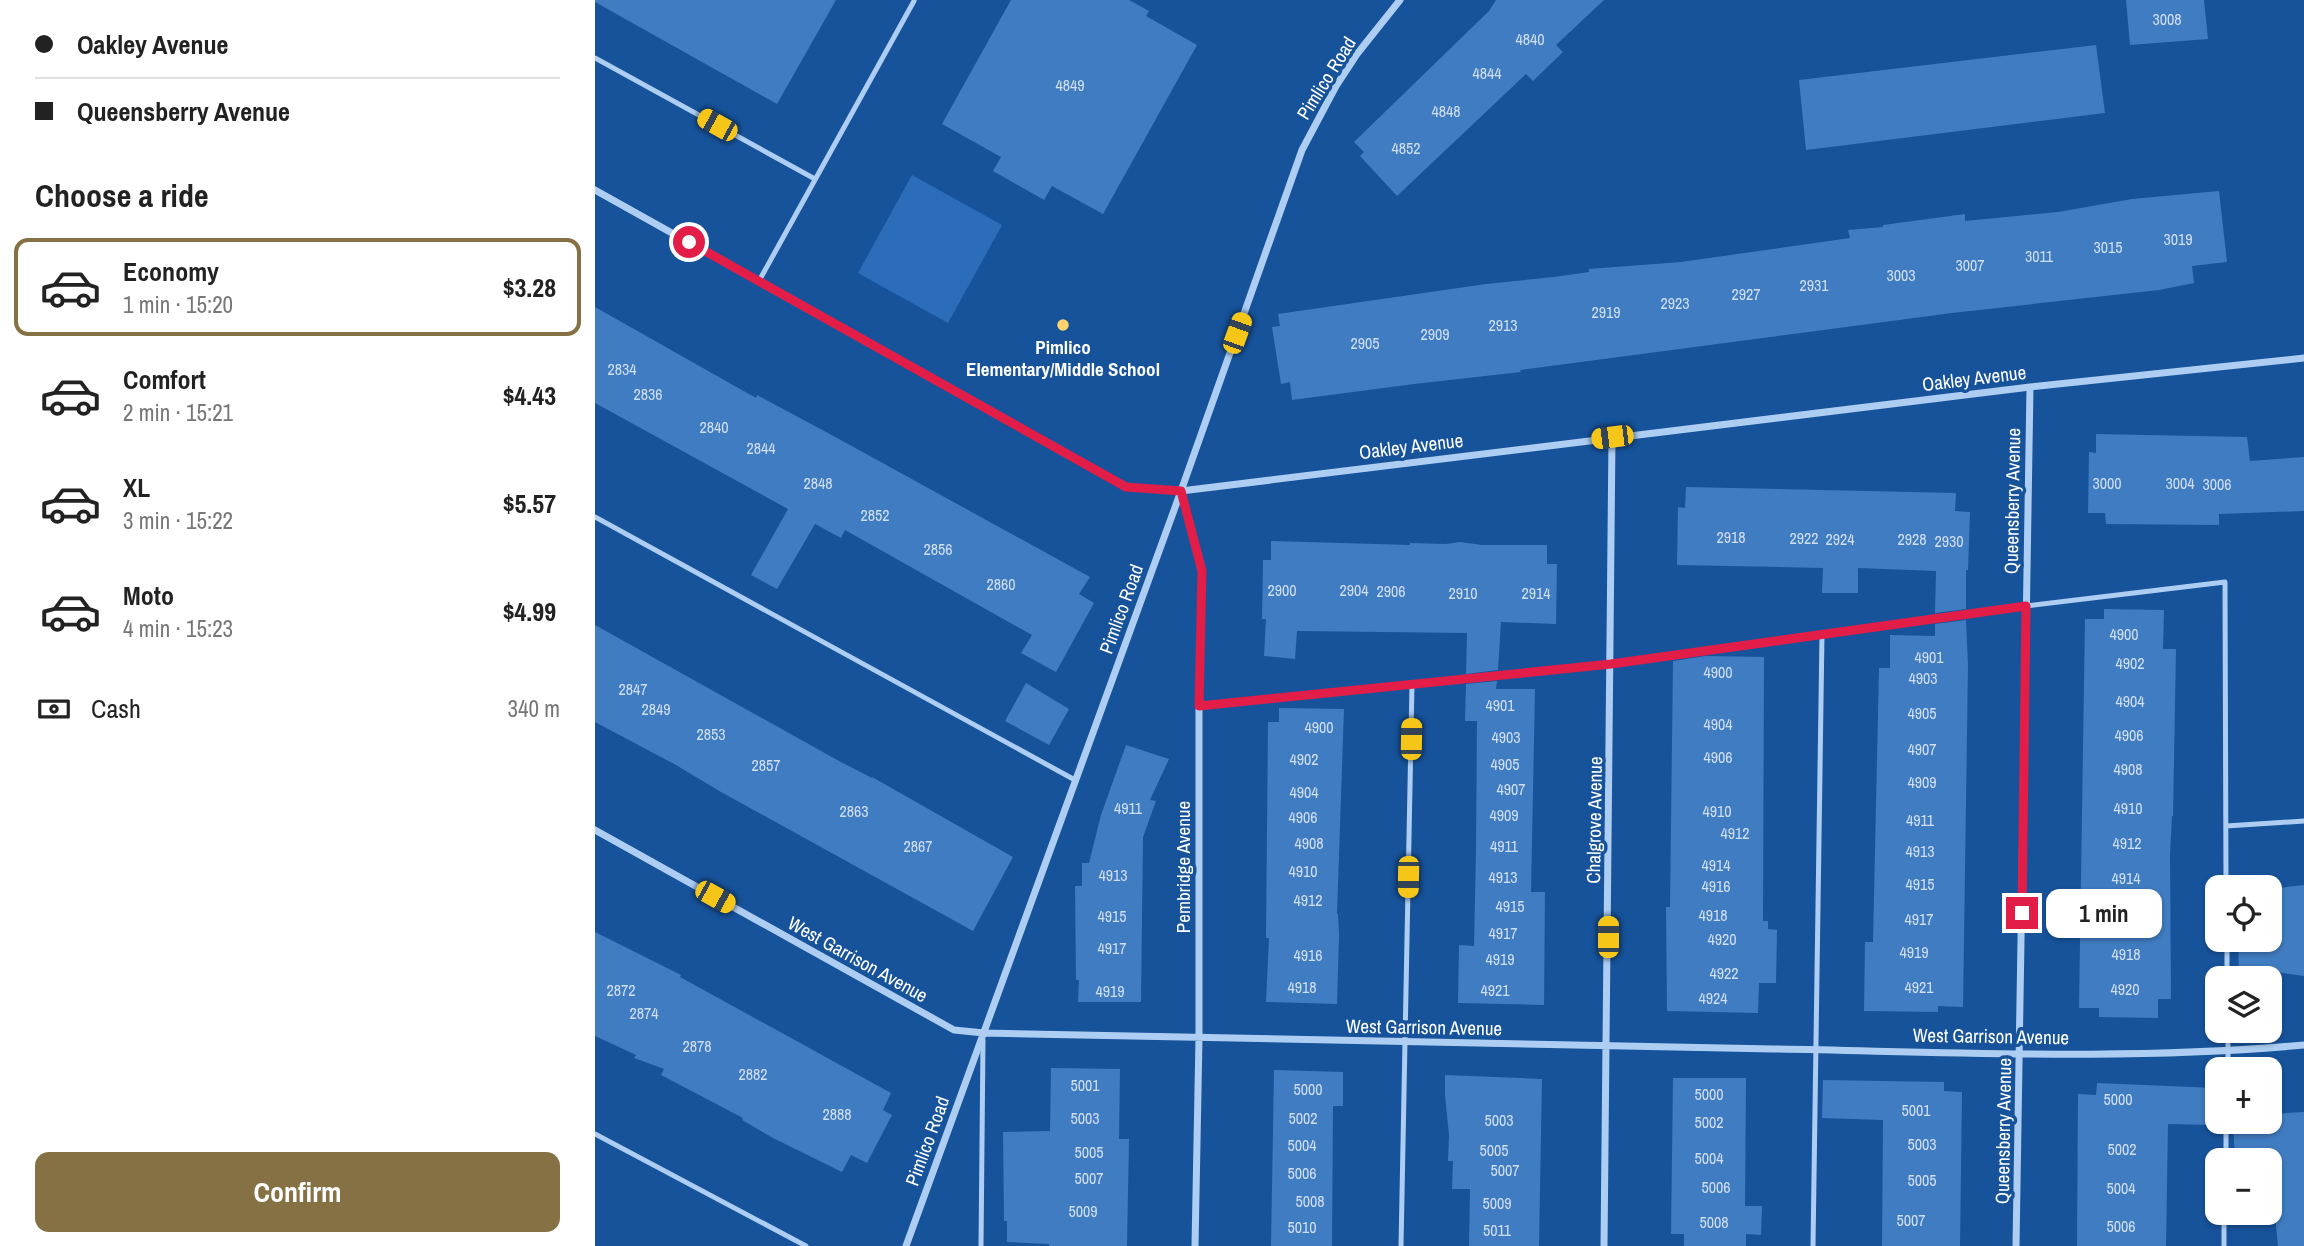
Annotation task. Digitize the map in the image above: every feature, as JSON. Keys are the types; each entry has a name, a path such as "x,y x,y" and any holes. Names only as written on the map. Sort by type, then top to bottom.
{"street":[{"name":"Pimlico Road","path":"906,1246 1302,150 1336,86 1357,54 1400,0"},
{"name":"Oakley Avenue","path":"595,190 1126,487 1181,491 2030,387 2304,358"},
{"name":"Queensberry Avenue","path":"2016,1246 2030,387"},
{"name":"Chalgrove Avenue","path":"1604,1246 1612,437"},
{"name":"Pembridge Avenue","path":"1181,491 1202,571 1195,1246"},
{"name":"West Garrison Avenue","path":"595,830 954,1030 1199,1038 2019,1053 2228,1052 2304,1045"}],"lane":[{"path":"759,281 914,1"},
{"path":"595,58 815,180"},
{"path":"595,517 1075,780"},
{"path":"1199,706 1611,664 2026,606 2225,582 2226,875"},
{"path":"1813,1246 1822,635"},
{"path":"1401,1246 1412,684"},
{"path":"2226,826 2304,821"},
{"path":"982,1246 983,1033"},
{"path":"2228,1043 2228,1057"},
{"path":"595,1134 806,1246"},
{"path":"2224,1225 2224,1246"}],"shaded area":[{"path":"912,175 1002,225 948,323 858,273"}],"building":[{"path":"595,0 836,0 777,104"},
{"path":"1011,0 1129,0 1149,11 1146,16 1197,45 1103,214 1052,186 1044,200 993,171 1001,157 942,124"},
{"path":"1496,0 1604,0 1556,45 1563,52 1533,81 1526,74 1397,196 1360,156 1364,152 1354,142 1489,11"},
{"path":"2126,0 2204,0 2208,39 2130,45"},
{"path":"2096,45 2105,113 1806,150 1799,80"},
{"path":"2219,191 2227,262 2192,266 2194,283 2159,290 1952,313 1520,370 1521,372 1292,400 1290,382 1281,384 1272,327 1280,326 1278,314 1589,272 1589,269 1681,262 1850,238 1848,230 1965,214 1965,221 2058,212 2132,199"},
{"path":"595,307 756,398 757,395 1090,577 1079,594 1094,603 1056,672 1021,653 1032,635 845,530 841,538 815,524 777,589 751,575 788,509 595,403"},
{"path":"2096,434 2247,437 2250,461 2304,457 2304,511 2219,514 2219,525 2106,524 2105,513 2088,513 2089,452 2096,453"},
{"path":"1686,487 1956,493 1955,511 1970,512 1966,609 1935,613 1936,571 1858,568 1858,593 1822,593 1823,568 1677,565 1678,507 1685,508"},
{"path":"1271,541 1547,545 1547,564 1557,564 1556,624 1501,622 1498,670 1466,674 1467,633 1297,631 1295,659 1264,656 1266,619 1262,619 1263,560 1271,560"},
{"path":"2104,609 2164,610 2163,649 2176,649 2170,855 2171,999 2158,999 2158,1018 2099,1017 2099,1008 2079,1008 2085,619 2104,619"},
{"path":"1966,620 1968,665 1963,1007 1938,1006 1938,1012 1864,1011 1865,942 1873,942 1879,668 1890,668 1890,635 1935,636 1935,624"},
{"path":"595,625 1013,857 973,931 595,722"},
{"path":"1706,656 1764,657 1763,921 1768,921 1768,929 1777,930 1776,983 1759,983 1758,1013 1667,1011 1666,907 1670,907 1673,661"},
{"path":"1497,681 1496,689 1535,689 1531,892 1545,892 1544,1005 1458,1003 1459,945 1474,946 1477,721 1465,721 1466,684"},
{"path":"1026,683 1069,709 1049,745 1005,721"},
{"path":"1279,708 1344,709 1337,914 1337,1004 1266,1002 1269,938 1266,938 1268,722 1279,722"},
{"path":"1126,745 1169,759 1150,800 1156,801 1143,837 1141,1002 1078,1002 1075,886 1082,886 1082,863 1089,863 1101,815"},
{"path":"2304,885 2304,976 2282,973 2282,966 2239,966 2238,952 2282,952 2282,888"},
{"path":"595,932 681,975 680,977 891,1093 883,1110 892,1115 867,1163 851,1155 842,1172 773,1138 742,1120 743,1118 661,1075 664,1069 634,1058 636,1055 595,1036"},
{"path":"1051,1068 1120,1069 1119,1139 1129,1139 1127,1246 1049,1246 1007,1242 1007,1221 1004,1221 1003,1132 1050,1131"},
{"path":"1274,1070 1343,1072 1343,1106 1333,1106 1332,1246 1271,1246"},
{"path":"1445,1075 1542,1079 1539,1246 1469,1246 1470,1189 1452,1189 1453,1161 1448,1161"},
{"path":"1673,1078 1746,1078 1745,1206 1762,1206 1761,1235 1746,1234 1746,1246 1684,1246 1684,1234 1671,1234"},
{"path":"1823,1080 1944,1082 1944,1091 1962,1092 1960,1246 1882,1246 1883,1120 1822,1118"},
{"path":"2097,1083 2205,1088 2205,1125 2168,1124 2166,1246 2077,1246 2078,1094 2096,1095"},
{"path":"2304,1112 2304,1246 2278,1246 2276,1225 2282,1225 2282,1148 2234,1148 2234,1134 2282,1134 2282,1113"}],"place":[{"name":"Pimlico Elementary/Middle School","path":"1063,325"}],"route":[{"path":"689,242 1126,487 1181,491 1202,571 1199,706 1611,664 2026,606 2022,913"}]}
